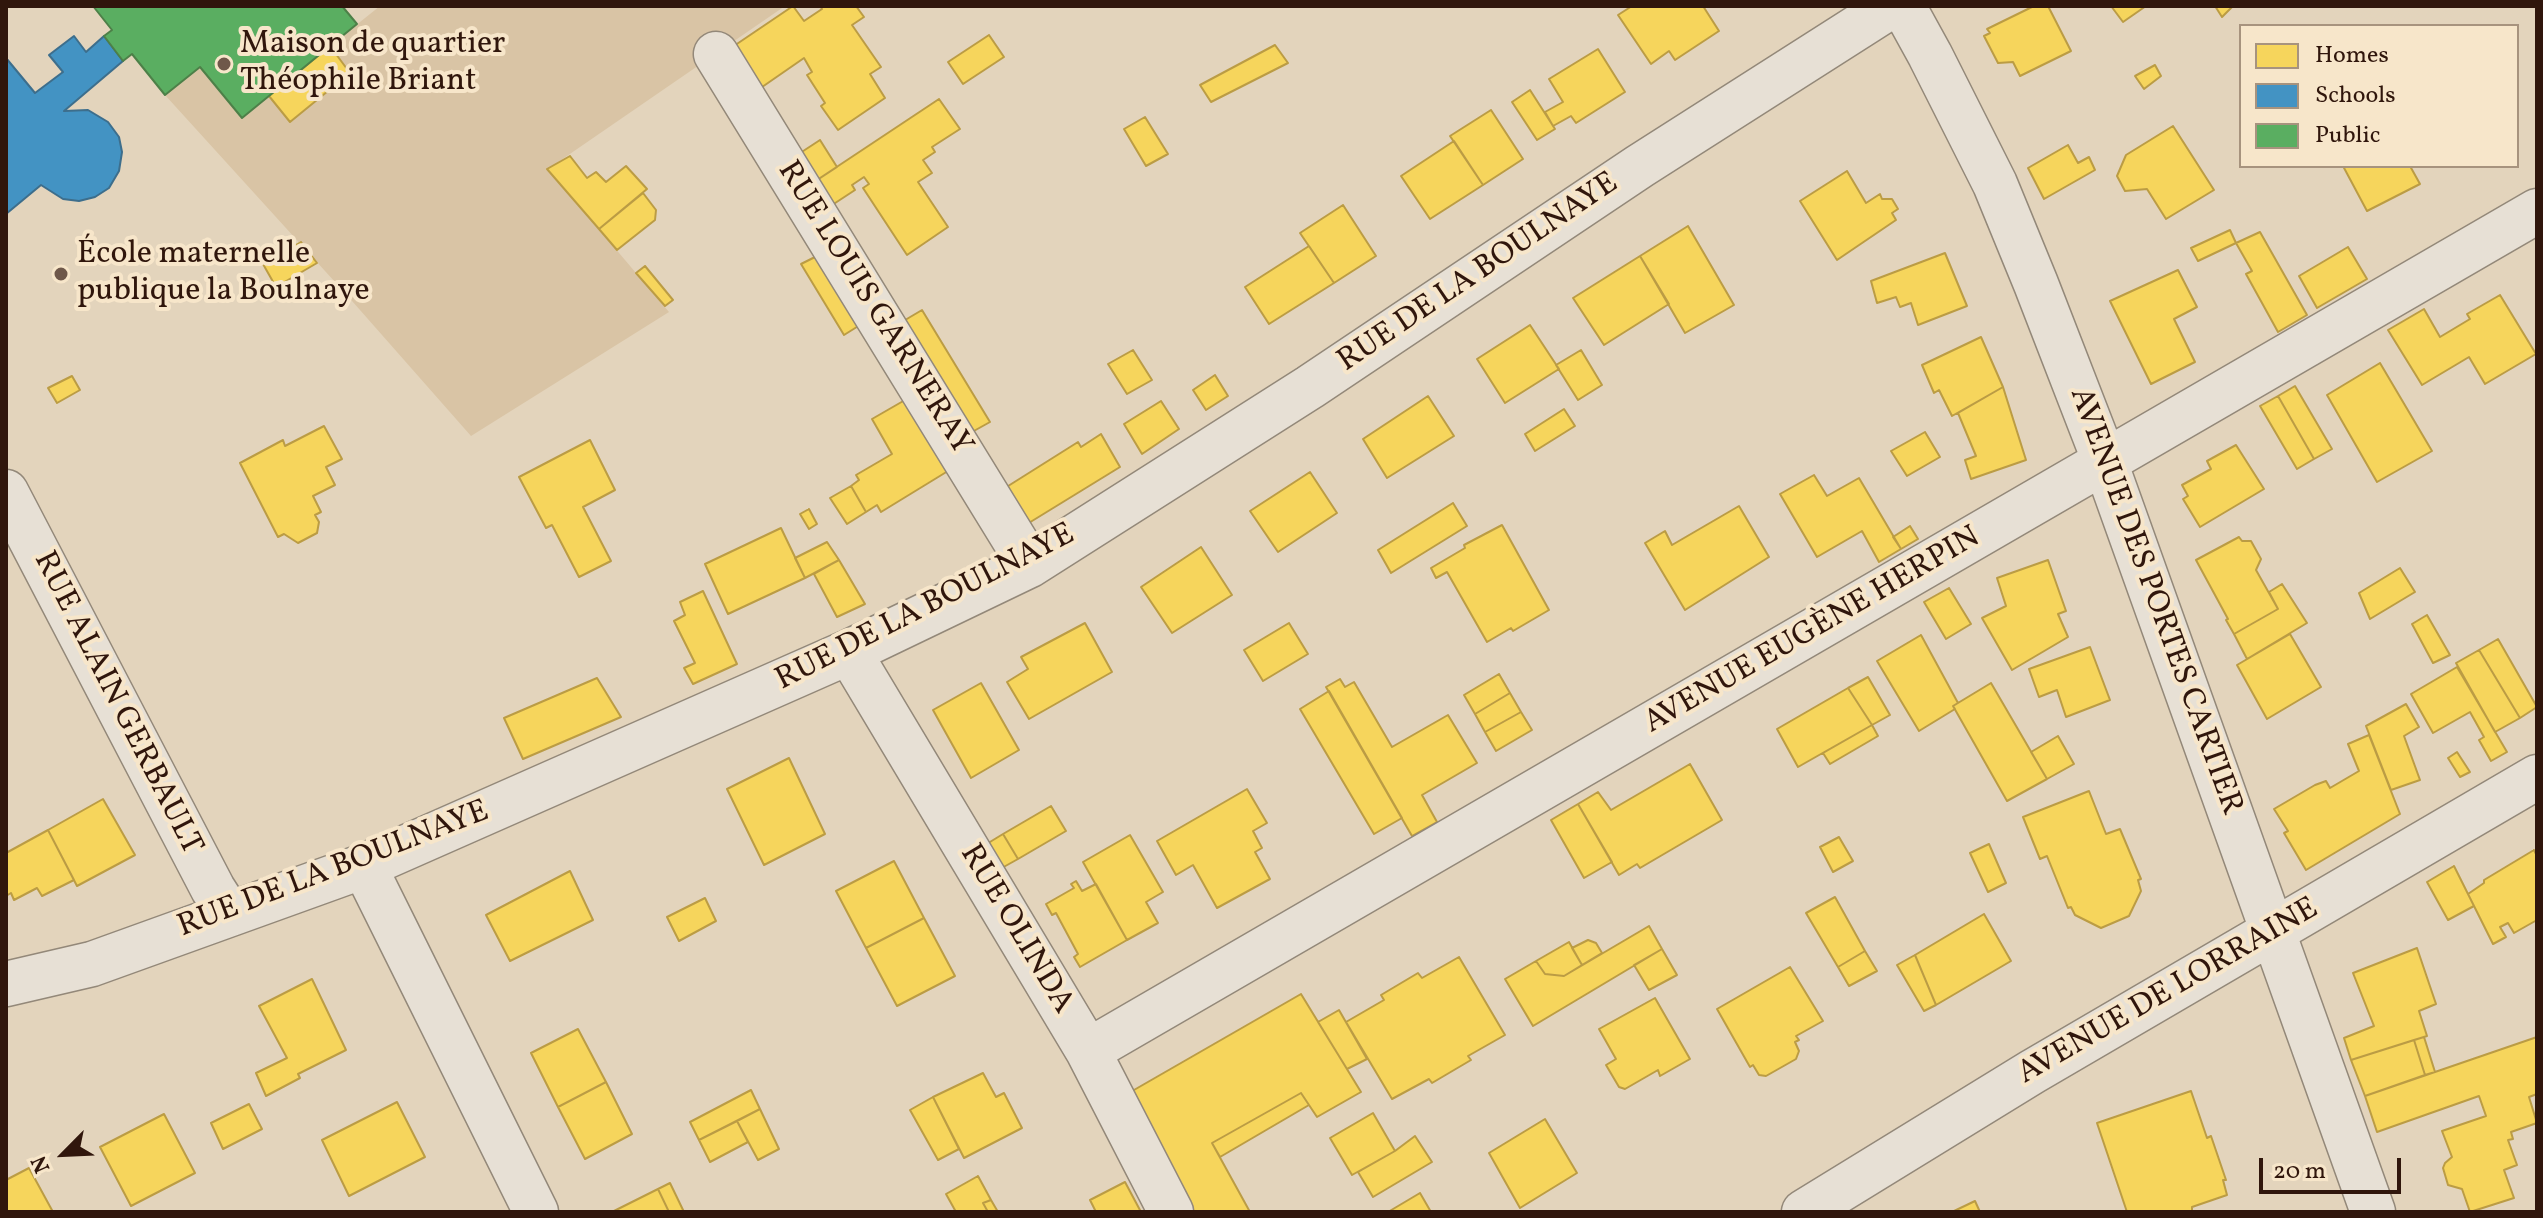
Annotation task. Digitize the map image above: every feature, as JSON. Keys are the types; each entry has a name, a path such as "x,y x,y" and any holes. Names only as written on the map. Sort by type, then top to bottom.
{"street":[{"name":"RUE DE LA BOULNAYE","path":"6,984 92,964 364,866 849,652 1030,565 1310,387 1640,166 1891,6"},
{"name":"AVENUE DES PORTES CARTIER","path":"1903,6 1995,184 2036,284 2105,462 2373,1212"},
{"name":"RUE LOUIS GARNERAY","path":"716,54 1030,565"},
{"name":"AVENUE EUGÈNE HERPIN","path":"1088,1051 2537,211"},
{"name":"RUE ALAIN GERBAULT","path":"6,492 213,889 229,914"},
{"name":"RUE OLINDA","path":"849,652 1088,1051 1171,1212"},
{"name":"AVENUE DE LORRAINE","path":"1804,1212 2032,1072 2537,777"},
{"path":"364,866 536,1212"}],"shaded area":[{"path":"380,6 785,6 548,169 669,312 471,436 165,95 200,67 241,118 269,96 290,122 350,74 330,46"}],"building: Homes":[{"path":"793,6 804,21 822,9 820,6 856,6 864,17 852,25 881,67 870,74 885,98 838,130 821,106 825,103 807,75 812,72 804,58 752,94 725,52"},
{"path":"1632,6 1703,6 1719,31 1675,60 1669,51 1651,64 1618,15"},
{"path":"2034,6 2048,6 2071,51 2020,76 2013,62 1998,63 1984,36 1990,33 1987,29"},
{"path":"2111,6 2146,6 2123,22"},
{"path":"2215,6 2233,6 2222,17"},
{"path":"989,35 1004,57 963,84 948,62"},
{"path":"1275,45 1288,63 1211,102 1200,85"},
{"path":"330,46 350,73 290,122 269,96"},
{"path":"1598,49 1625,92 1576,123 1571,116 1553,126 1545,112 1563,102 1549,79"},
{"path":"2155,65 2161,76 2144,89 2135,76"},
{"path":"1530,90 1555,129 1537,140 1512,102"},
{"path":"939,99 960,129 932,147 935,152 923,160 932,173 918,182 948,227 907,255 863,188 869,184 864,177 852,185 855,190 823,211 808,186"},
{"path":"1491,110 1523,159 1483,185 1450,136"},
{"path":"1145,117 1168,154 1146,166 1124,129"},
{"path":"2173,126 2214,190 2166,219 2147,189 2125,191 2117,176 2126,155"},
{"path":"820,140 837,167 808,186 791,159"},
{"path":"1454,141 1483,185 1430,219 1401,176"},
{"path":"2068,145 2078,163 2089,157 2095,170 2044,199 2028,168"},
{"path":"570,156 587,178 596,172 606,182 626,166 647,189 599,229 547,169"},
{"path":"2344,168 2411,168 2420,184 2367,211"},
{"path":"1847,171 1866,203 1880,194 1882,199 1892,199 1898,209 1892,213 1896,220 1837,260 1800,201"},
{"path":"643,193 656,210 655,220 617,250 599,229"},
{"path":"1343,205 1376,256 1334,283 1300,233"},
{"path":"1688,226 1734,305 1685,333 1640,256"},
{"path":"2230,230 2236,243 2198,261 2191,248"},
{"path":"2260,232 2307,315 2278,332 2246,274 2252,271 2236,243"},
{"path":"301,242 317,263 276,287 263,264"},
{"path":"1309,246 1334,283 1269,324 1245,287"},
{"path":"2348,247 2367,279 2317,308 2299,276"},
{"path":"1945,253 1967,306 1918,325 1911,303 1900,307 1896,297 1877,303 1871,281"},
{"path":"817,256 860,325 844,335 801,264"},
{"path":"1640,256 1669,304 1604,345 1573,298"},
{"path":"645,266 673,300 665,306 636,273"},
{"path":"2178,270 2197,307 2174,319 2195,362 2151,384 2110,301"},
{"path":"2500,295 2536,354 2485,384 2469,357 2422,385 2388,330 2424,309 2440,337 2470,319 2467,314"},
{"path":"922,310 990,422 963,437 895,326"},
{"path":"1530,325 1559,369 1505,403 1477,359"},
{"path":"1981,337 2003,387 1952,416 1939,390 1934,393 1922,365"},
{"path":"1133,350 1152,380 1127,394 1108,364"},
{"path":"1581,350 1602,385 1578,400 1556,365"},
{"path":"2380,363 2432,451 2377,482 2327,395"},
{"path":"1215,375 1228,396 1206,410 1193,390"},
{"path":"72,376 80,390 57,403 48,388"},
{"path":"2295,386 2332,449 2314,459 2278,396"},
{"path":"2003,387 2026,460 1971,479 1965,460 1976,456 1958,413"},
{"path":"1428,396 1454,436 1387,478 1363,439"},
{"path":"2278,396 2314,459 2297,469 2260,406"},
{"path":"905,400 948,471 881,512 877,505 866,512 851,486 859,480 856,475 892,454 872,419"},
{"path":"1161,401 1179,429 1142,454 1124,424"},
{"path":"1564,409 1575,426 1535,451 1525,434"},
{"path":"324,426 342,459 326,467 335,485 313,496 321,512 315,515 319,522 317,533 298,543 284,534 278,537 240,463 283,440 285,446"},
{"path":"1925,432 1940,457 1907,476 1891,451"},
{"path":"1101,434 1120,467 1019,529 997,493 1078,442 1081,447"},
{"path":"590,440 615,490 583,507 611,561 579,577 552,525 546,528 519,477"},
{"path":"2236,445 2264,489 2200,527 2183,499 2188,496 2182,485 2211,469 2207,461"},
{"path":"1310,472 1337,513 1278,552 1250,511"},
{"path":"1814,475 1827,496 1859,478 1901,549 1879,562 1862,531 1817,557 1780,494"},
{"path":"851,486 866,512 847,524 830,498"},
{"path":"1453,503 1467,526 1391,573 1378,550"},
{"path":"1739,506 1769,557 1685,610 1645,543 1665,531 1672,545"},
{"path":"809,509 817,524 809,529 800,514"},
{"path":"1502,525 1549,610 1487,642 1447,572 1436,578 1431,568 1465,548 1464,545"},
{"path":"1910,526 1918,539 1901,549 1893,537"},
{"path":"781,528 805,578 728,614 705,564"},
{"path":"2239,537 2242,541 2251,541 2261,559 2256,570 2278,609 2234,634 2196,560"},
{"path":"827,542 839,560 805,578 795,558"},
{"path":"1201,547 1232,595 1172,633 1141,587"},
{"path":"839,560 865,604 837,617 814,574"},
{"path":"2048,560 2066,611 2058,614 2068,637 2012,670 1982,618 2006,606 1997,578"},
{"path":"2400,568 2415,592 2370,619 2359,593"},
{"path":"2282,584 2307,623 2247,659 2234,634 2278,609 2269,592"},
{"path":"1949,588 1971,624 1946,639 1924,602"},
{"path":"703,591 737,664 693,684 684,668 695,663 674,621 685,615 680,602"},
{"path":"2427,615 2450,655 2433,663 2412,624"},
{"path":"1085,623 1112,672 1029,719 1007,682 1028,669 1021,657"},
{"path":"1289,623 1308,654 1263,681 1244,650"},
{"path":"2290,634 2321,687 2267,719 2237,665"},
{"path":"1921,635 1958,703 1953,706 1955,709 1919,731 1877,661"},
{"path":"2498,639 2537,707 2520,718 2479,650"},
{"path":"2090,647 2110,700 2066,717 2057,690 2039,697 2029,669"},
{"path":"2479,650 2520,718 2495,732 2456,663"},
{"path":"2457,667 2507,752 2491,761 2479,740 2484,737 2470,712 2433,733 2411,694"},
{"path":"1499,674 1510,693 1475,714 1464,695"},
{"path":"1868,677 1890,715 1872,725 1848,688"},
{"path":"597,678 621,717 523,759 504,718"},
{"path":"1340,679 1345,687 1354,682 1392,747 1448,715 1477,763 1422,795 1437,822 1412,836 1326,687"},
{"path":"981,683 1019,750 971,778 933,710"},
{"path":"1991,683 2047,779 2007,801 1953,706"},
{"path":"1848,688 1872,725 1798,767 1777,729"},
{"path":"1329,691 1402,818 1374,834 1300,709"},
{"path":"1510,693 1521,712 1485,732 1475,714"},
{"path":"2406,704 2419,727 2404,736 2420,780 2391,790 2366,726"},
{"path":"1521,712 1532,730 1496,751 1485,732"},
{"path":"1872,725 1878,736 1830,764 1823,753"},
{"path":"2369,735 2400,814 2306,870 2274,809 2315,785 2326,781 2330,788 2359,771 2348,744"},
{"path":"2058,736 2074,764 2047,779 2031,752"},
{"path":"2457,752 2470,772 2460,777 2448,758"},
{"path":"789,758 825,834 764,865 727,789"},
{"path":"1690,764 1722,820 1640,868 1637,864 1619,875 1578,804 1598,792 1611,810"},
{"path":"1247,789 1267,823 1253,831 1262,848 1255,852 1270,879 1217,908 1193,865 1176,875 1157,841"},
{"path":"2089,791 2106,834 2120,829 2141,879 2138,880 2141,891 2129,916 2101,928 2075,915 2071,907 2068,908 2047,856 2040,859 2023,817"},
{"path":"103,799 135,855 77,886 48,830"},
{"path":"1578,804 1612,862 1584,878 1551,820"},
{"path":"1051,806 1066,831 1018,859 1003,834"},
{"path":"48,830 74,880 42,896 37,888 14,900 11,893 6,896 6,853"},
{"path":"1003,834 1018,859 1000,869 985,845"},
{"path":"1130,835 1163,892 1146,902 1158,923 1127,940 1083,862"},
{"path":"1839,837 1853,861 1833,872 1820,847"},
{"path":"1989,844 2006,883 1988,892 1970,853"},
{"path":"2534,850 2537,856 2537,920 2514,933 2508,923 2500,927 2506,937 2493,944 2468,894 2484,880"},
{"path":"894,861 924,918 866,948 836,891"},
{"path":"2454,866 2474,906 2448,920 2427,882"},
{"path":"570,871 593,920 510,961 486,915"},
{"path":"1076,881 1082,891 1096,884 1127,940 1080,967 1074,957 1078,954 1056,913 1052,915 1046,904 1074,888 1071,884"},
{"path":"1835,897 1865,951 1838,967 1806,913"},
{"path":"705,898 716,921 679,941 667,917"},
{"path":"1984,914 2011,961 1936,1005 1915,955"},
{"path":"924,918 955,976 897,1006 866,948"},
{"path":"1649,926 1662,949 1533,1026 1505,979 1536,961 1545,974 1564,976"},
{"path":"1588,940 1596,943 1602,953 1582,965 1572,948"},
{"path":"1569,942 1582,965 1564,976 1545,974 1536,961"},
{"path":"2417,948 2436,1004 2419,1011 2427,1036 2351,1060 2344,1038 2374,1026 2353,973"},
{"path":"1662,949 1677,975 1649,990 1634,965"},
{"path":"1865,951 1877,971 1849,986 1838,967"},
{"path":"1915,955 1936,1005 1924,1011 1897,965"},
{"path":"1459,957 1505,1035 1468,1056 1471,1060 1432,1083 1429,1079 1392,1099 1346,1022 1384,1000 1381,995 1418,973 1422,978"},
{"path":"1790,967 1823,1021 1796,1036 1799,1051 1796,1059 1766,1076 1759,1075 1753,1065 1750,1067 1717,1009"},
{"path":"312,979 346,1050 298,1074 300,1078 266,1096 256,1073 287,1058 259,1006"},
{"path":"1301,994 1361,1092 1317,1117 1301,1093 1212,1143 1250,1212 1190,1212 1127,1094"},
{"path":"1655,998 1690,1059 1660,1076 1658,1070 1625,1089 1619,1087 1606,1065 1616,1059 1599,1029"},
{"path":"1339,1010 1367,1059 1347,1069 1318,1022"},
{"path":"578,1029 606,1082 558,1107 531,1053"},
{"path":"2424,1037 2435,1072 2425,1075 2414,1040"},
{"path":"2537,1037 2537,1094 2529,1097 2537,1123 2511,1132 2513,1139 2508,1140 2517,1165 2504,1170 2514,1198 2470,1212 2462,1189 2448,1185 2443,1168 2452,1157 2442,1131 2486,1116 2479,1096 2377,1132 2365,1096"},
{"path":"2414,1040 2425,1075 2365,1096 2351,1060"},
{"path":"983,1073 996,1097 1004,1093 1022,1128 964,1158 933,1097"},
{"path":"606,1082 632,1134 585,1159 558,1107"},
{"path":"751,1090 760,1109 699,1140 690,1122"},
{"path":"2191,1091 2207,1138 2211,1136 2226,1180 2223,1180 2227,1195 2192,1207 2192,1212 2127,1212 2097,1123"},
{"path":"1301,1093 1309,1105 1220,1157 1212,1143"},
{"path":"933,1097 959,1149 938,1160 910,1110"},
{"path":"397,1102 425,1157 349,1196 322,1140"},
{"path":"249,1104 262,1129 223,1149 211,1123"},
{"path":"760,1109 779,1149 758,1160 737,1121"},
{"path":"1373,1113 1395,1151 1352,1175 1330,1138"},
{"path":"164,1114 195,1173 131,1206 100,1147"},
{"path":"1545,1119 1577,1173 1520,1208 1489,1153"},
{"path":"737,1121 748,1142 710,1162 699,1140"},
{"path":"1415,1136 1432,1162 1373,1197 1358,1172"},
{"path":"29,1168 53,1212 6,1212 6,1180"},
{"path":"978,1176 991,1200 983,1203 988,1212 956,1212 946,1194"},
{"path":"1125,1182 1141,1212 1096,1212 1090,1200"},
{"path":"670,1183 684,1212 669,1212 658,1189"},
{"path":"658,1189 669,1212 612,1212"},
{"path":"1420,1193 1431,1212 1388,1212"},
{"path":"991,1200 998,1212 988,1212 983,1203"},
{"path":"1975,1201 1980,1212 1952,1212"}],"building: Schools":[{"path":"74,36 86,52 104,36 123,61 64,111 88,110 108,122 119,137 122,152 119,171 109,188 95,197 79,201 63,199 41,185 6,214 6,58 35,93 63,72 49,55"}],"building: Public":[{"name":"Maison de quartier Théophile Briant","path":"93,6 342,6 357,24 242,118 200,67 165,95 132,54 123,61 104,36 112,30"}],"place":[{"name":"Maison de quartier Théophile Briant","path":"224,64"},
{"name":"École maternelle publique la Boulnaye","path":"61,274"}]}
